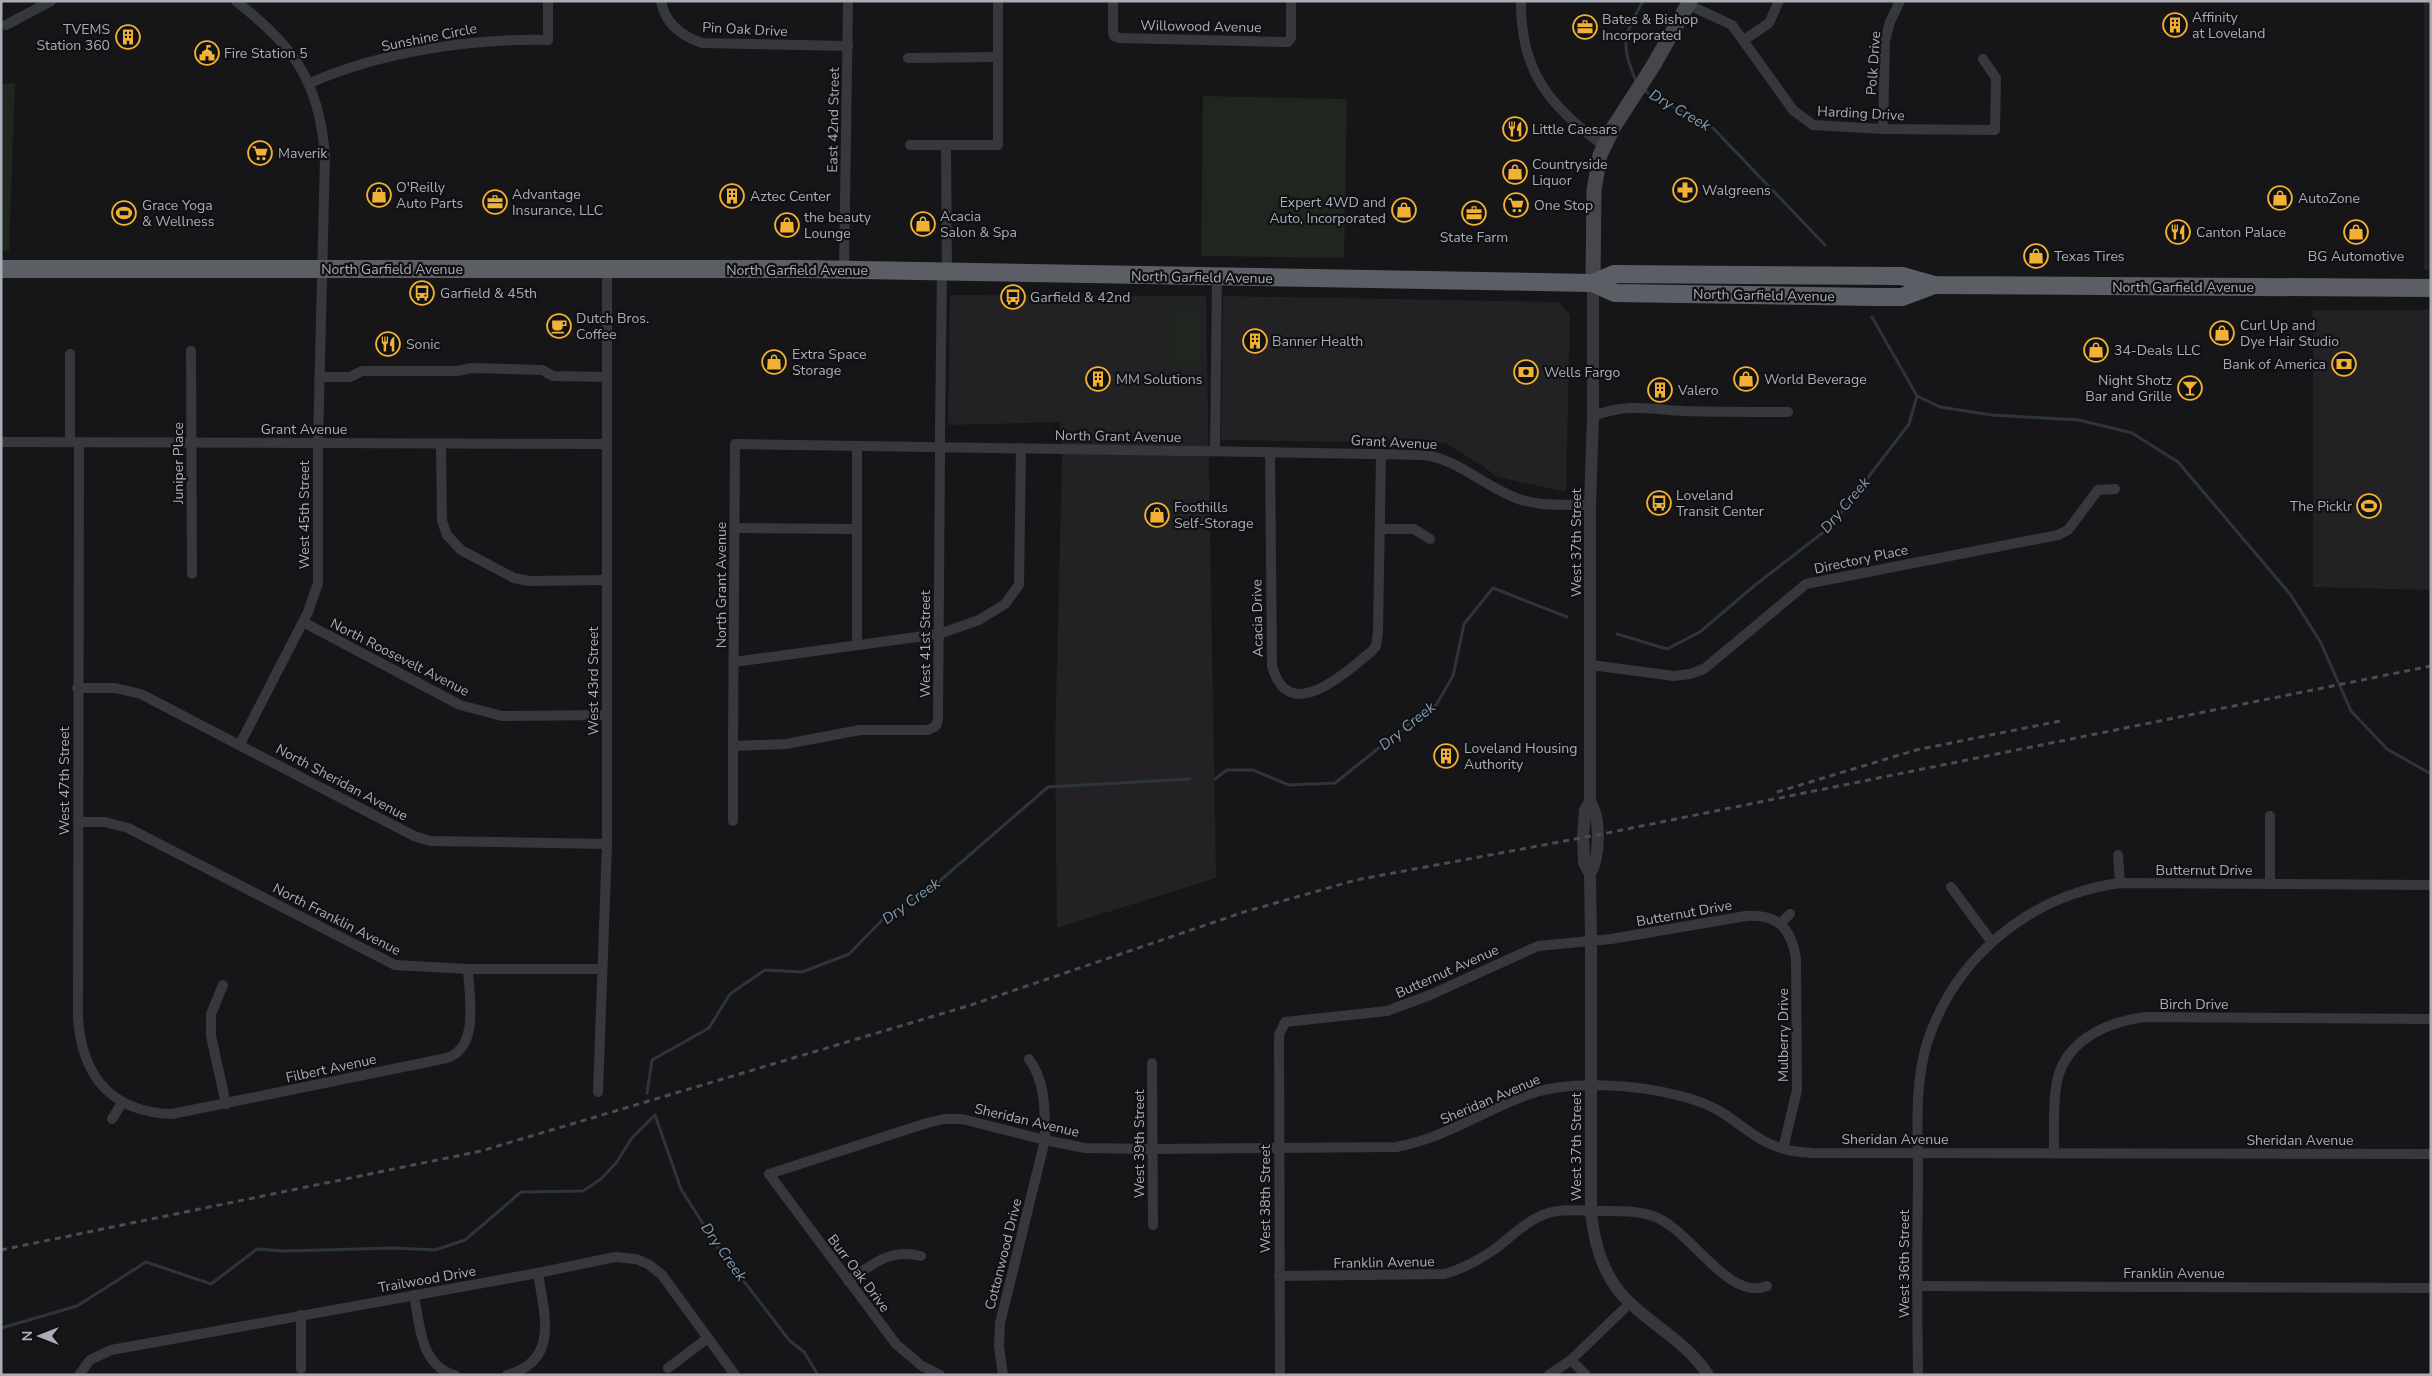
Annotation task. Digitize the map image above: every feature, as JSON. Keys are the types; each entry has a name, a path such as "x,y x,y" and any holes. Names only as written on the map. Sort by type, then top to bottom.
{"highway":[{"name":"North Garfield Avenue","path":"1,269 844,270 1593,283 1615,293 1877,297 1902,297 1934,285 2431,288"}],"main road":[{"path":"1593,283 1594,190 1598,164 1604,146 1689,3"}],"street":[{"path":"6,25 51,1"},
{"name":"West 45th Street","path":"236,1 269,28 286,46 310,82 321,125 325,156 319,377 318,583 303,622 240,744"},
{"name":"Sunshine Circle","path":"310,82 354,65 474,41 548,40 548,1"},
{"name":"Pin Oak Drive","path":"661,1 664,12 673,26 687,37 702,43 848,46"},
{"name":"East 42nd Street","path":"844,270 848,1"},
{"path":"910,145 998,145 998,1"},
{"name":"Willowood Avenue","path":"1113,1 1114,36 1119,38 1288,42 1291,38 1291,1"},
{"path":"1521,1 1524,41 1529,62 1539,81 1556,105 1579,128 1604,146"},
{"path":"1744,40 1769,23 1779,1"},
{"name":"Polk Drive","path":"1883,129 1885,41 1890,22 1900,1"},
{"name":"Harding Drive","path":"1689,3 1725,20 1738,30 1792,110 1807,123 1827,127 1995,130 1996,78 1983,58"},
{"path":"908,58 998,57"},
{"name":"West 41st Street","path":"733,746 786,744 860,730 928,730 936,726 938,719 940,447 946,146"},
{"name":"West 43rd Street","path":"598,1092 607,844 607,270"},
{"path":"1215,451 1217,277"},
{"name":"West 37th Street","path":"1593,283 1593,416 1590,505 1590,802 1595,809 1597,835 1596,863 1590,874 1591,1210 1593,1234 1600,1258 1612,1280 1630,1303 1696,1358 1708,1375"},
{"name":"Juniper Place","path":"191,351 192,574"},
{"name":"West 47th Street","path":"70,354 75,442 78,1018 80,1040 91,1070 105,1090 122,1103"},
{"path":"319,377 350,376 362,371 457,371 472,368 542,370 553,376 607,376"},
{"path":"1593,416 1608,410 1634,406 1682,410 1788,412"},
{"name":"Grant Avenue","path":"1,442 607,444"},
{"path":"441,444 442,520 447,535 461,550 514,578 529,581 607,580"},
{"name":"North Grant Avenue","path":"1021,448 1019,585 1004,604 979,620 938,634 734,662 735,444 857,446 1021,448 1215,451"},
{"path":"857,446 857,645"},
{"name":"Grant Avenue","path":"1215,451 1426,454 1454,463 1518,499 1545,504 1590,505"},
{"name":"Acacia Drive","path":"1270,452 1271,658 1274,673 1287,690 1302,694 1322,689 1372,652 1376,646 1378,632 1381,454"},
{"name":"Directory Place","path":"1591,665 1674,676 1704,669 1806,584 2058,535 2068,530 2098,490 2115,489"},
{"path":"735,528 857,529"},
{"path":"1380,530 1414,529 1430,539"},
{"name":"North Roosevelt Avenue","path":"303,622 460,705 502,716 607,715"},
{"path":"732,821 734,662"},
{"name":"North Sheridan Avenue","path":"77,688 131,690 240,744 414,836 430,841 607,844"},
{"path":"2270,816 2270,884"},
{"name":"North Franklin Avenue","path":"78,822 105,822 128,828 395,965 468,969 601,969"},
{"path":"2118,856 2120,883"},
{"name":"Butternut Drive","path":"1918,1152 1919,1090 1927,1045 1935,1024 1955,985 1991,941 2009,927 2054,902 2082,891 2120,883 2431,885"},
{"path":"1951,887 1991,941"},
{"path":"1781,923 1790,914"},
{"name":"Butternut Drive","path":"1591,940 1611,939 1746,916 1762,916 1781,923"},
{"name":"Mulberry Drive","path":"1781,923 1794,947 1796,970 1797,1090 1783,1149"},
{"name":"Butternut Avenue","path":"1282,1025 1290,1021 1387,1011 1430,996 1538,946 1591,940"},
{"name":"Filbert Avenue","path":"122,1103 137,1109 172,1114 447,1058 458,1053 469,1036 468,969"},
{"path":"223,985 211,1014 211,1036 226,1104"},
{"name":"Birch Drive","path":"2054,1152 2056,1087 2063,1065 2080,1042 2115,1022 2145,1017 2431,1019"},
{"name":"West 38th Street","path":"1280,1375 1278,1149 1279,1035 1282,1025"},
{"name":"Cottonwood Drive","path":"1000,1374 1000,1323 1045,1140 1045,1111 1038,1071 1029,1059"},
{"name":"West 39th Street","path":"1152,1063 1153,1225"},
{"name":"Sheridan Avenue","path":"769,1174 944,1119 962,1119 1085,1148 1396,1148 1426,1140 1455,1129 1532,1093 1550,1088 1591,1086 1651,1089 1695,1100 1714,1108 1762,1140 1783,1149 1811,1153 2431,1154"},
{"path":"112,1120 122,1103"},
{"name":"West 36th Street","path":"1918,1152 1918,1375"},
{"name":"Burr Oak Drive","path":"769,1174 904,1353 922,1366 940,1375"},
{"name":"Franklin Avenue","path":"1279,1276 1444,1274 1462,1269 1477,1261 1536,1218 1562,1210 1591,1210 1628,1211 1656,1217 1682,1234 1733,1282 1752,1290 1767,1286"},
{"path":"848,1281 875,1263 895,1253 910,1253 921,1256"},
{"name":"Trailwood Drive","path":"79,1375 90,1360 103,1352 538,1273 615,1257 636,1259 648,1264 662,1275 735,1375"},
{"path":"507,1375 530,1365 541,1352 544,1345 544,1311 538,1273"},
{"name":"Franklin Avenue","path":"1917,1286 2431,1288"},
{"path":"414,1295 427,1353 436,1366 455,1375"},
{"path":"1549,1375 1571,1360 1630,1303"},
{"path":"301,1315 301,1369"},
{"path":"668,1368 708,1338"},
{"path":"1571,1360 1586,1375"}],"shaded area":[{"path":"2424,1 2431,1 2431,270 2424,270"},
{"path":"15,83 9,251 1,251 1,84"},
{"path":"1203,96 1347,99 1344,258 1201,256"},
{"path":"950,295 1206,296 1216,878 1057,928 1055,746 1062,460 1060,422 948,425"},
{"path":"1223,296 1559,302 1570,315 1566,492 1497,477 1483,466 1445,443 1221,440"},
{"path":"1194,307 1201,316 1200,366 1170,366 1170,317 1177,308"},
{"path":"2313,310 2431,310 2431,590 2313,587"}],"waterway":[{"name":"Dry Creek","path":"1637,83 1628,59 1626,41 1631,24 1643,1"},
{"name":"Dry Creek","path":"1644,89 1649,94 1712,127 1825,245"},
{"name":"Dry Creek","path":"1617,634 1667,649 1700,632 1754,586 1830,527 1909,424 1917,396 1872,317"},
{"path":"1917,396 1940,407 1992,415 2079,420 2132,433 2178,462 2290,594 2320,641 2351,711 2387,749 2431,774"},
{"name":"Dry Creek","path":"1215,779 1227,770 1253,770 1289,785 1335,783 1415,719 1436,705 1453,676 1464,624 1493,588 1567,617"},
{"name":"Dry Creek","path":"647,1093 652,1060 709,1028 730,994 765,970 802,972 849,954 889,913 935,885 1048,787 1190,779"},
{"path":"1,1328 77,1306 146,1262 211,1284 257,1249 284,1251 394,1248 435,1250 465,1240 521,1192 583,1191 601,1179 616,1163 632,1138 655,1115 681,1189 717,1246 789,1340 804,1352 818,1375"}],"railway":[{"path":"1,1250 481,1151 971,1005 1244,912 1356,880 1597,835 2431,666"},
{"path":"1777,792 1916,750 2060,721"}],"place":[{"name":"Affinity at Loveland","path":"2175,25"},
{"name":"Bates & Bishop Incorporated","path":"1585,27"},
{"name":"TVEMS Station 360","path":"128,37"},
{"name":"Fire Station 5","path":"207,53"},
{"name":"Little Caesars","path":"1515,129"},
{"name":"Maverik","path":"260,153"},
{"name":"Countryside Liquor","path":"1515,172"},
{"name":"Walgreens","path":"1685,190"},
{"name":"O'Reilly Auto Parts","path":"379,195"},
{"name":"Aztec Center","path":"732,196"},
{"name":"AutoZone","path":"2280,198"},
{"name":"Advantage Insurance, LLC","path":"495,202"},
{"name":"One Stop","path":"1516,205"},
{"name":"Expert 4WD and Auto, Incorporated","path":"1404,210"},
{"name":"Grace Yoga & Wellness","path":"124,213"},
{"name":"State Farm","path":"1474,213"},
{"name":"Acacia Salon & Spa","path":"923,224"},
{"name":"the beauty Lounge","path":"787,225"},
{"name":"Canton Palace","path":"2178,232"},
{"name":"BG Automotive","path":"2356,232"},
{"name":"Texas Tires","path":"2036,256"},
{"name":"Garfield & 45th","path":"422,293"},
{"name":"Garfield & 42nd","path":"1013,297"},
{"name":"Dutch Bros. Coffee","path":"559,326"},
{"name":"Curl Up and Dye Hair Studio","path":"2222,333"},
{"name":"Banner Health","path":"1255,341"},
{"name":"Sonic","path":"388,344"},
{"name":"34-Deals LLC","path":"2096,350"},
{"name":"Extra Space Storage","path":"774,362"},
{"name":"Bank of America","path":"2344,364"},
{"name":"Wells Fargo","path":"1526,372"},
{"name":"MM Solutions","path":"1098,379"},
{"name":"World Beverage","path":"1746,379"},
{"name":"Night Shotz Bar and Grille","path":"2190,388"},
{"name":"Valero","path":"1660,390"},
{"name":"Loveland Transit Center","path":"1659,503"},
{"name":"The Picklr","path":"2369,506"},
{"name":"Foothills Self-Storage","path":"1157,515"},
{"name":"Loveland Housing Authority","path":"1446,756"}]}
